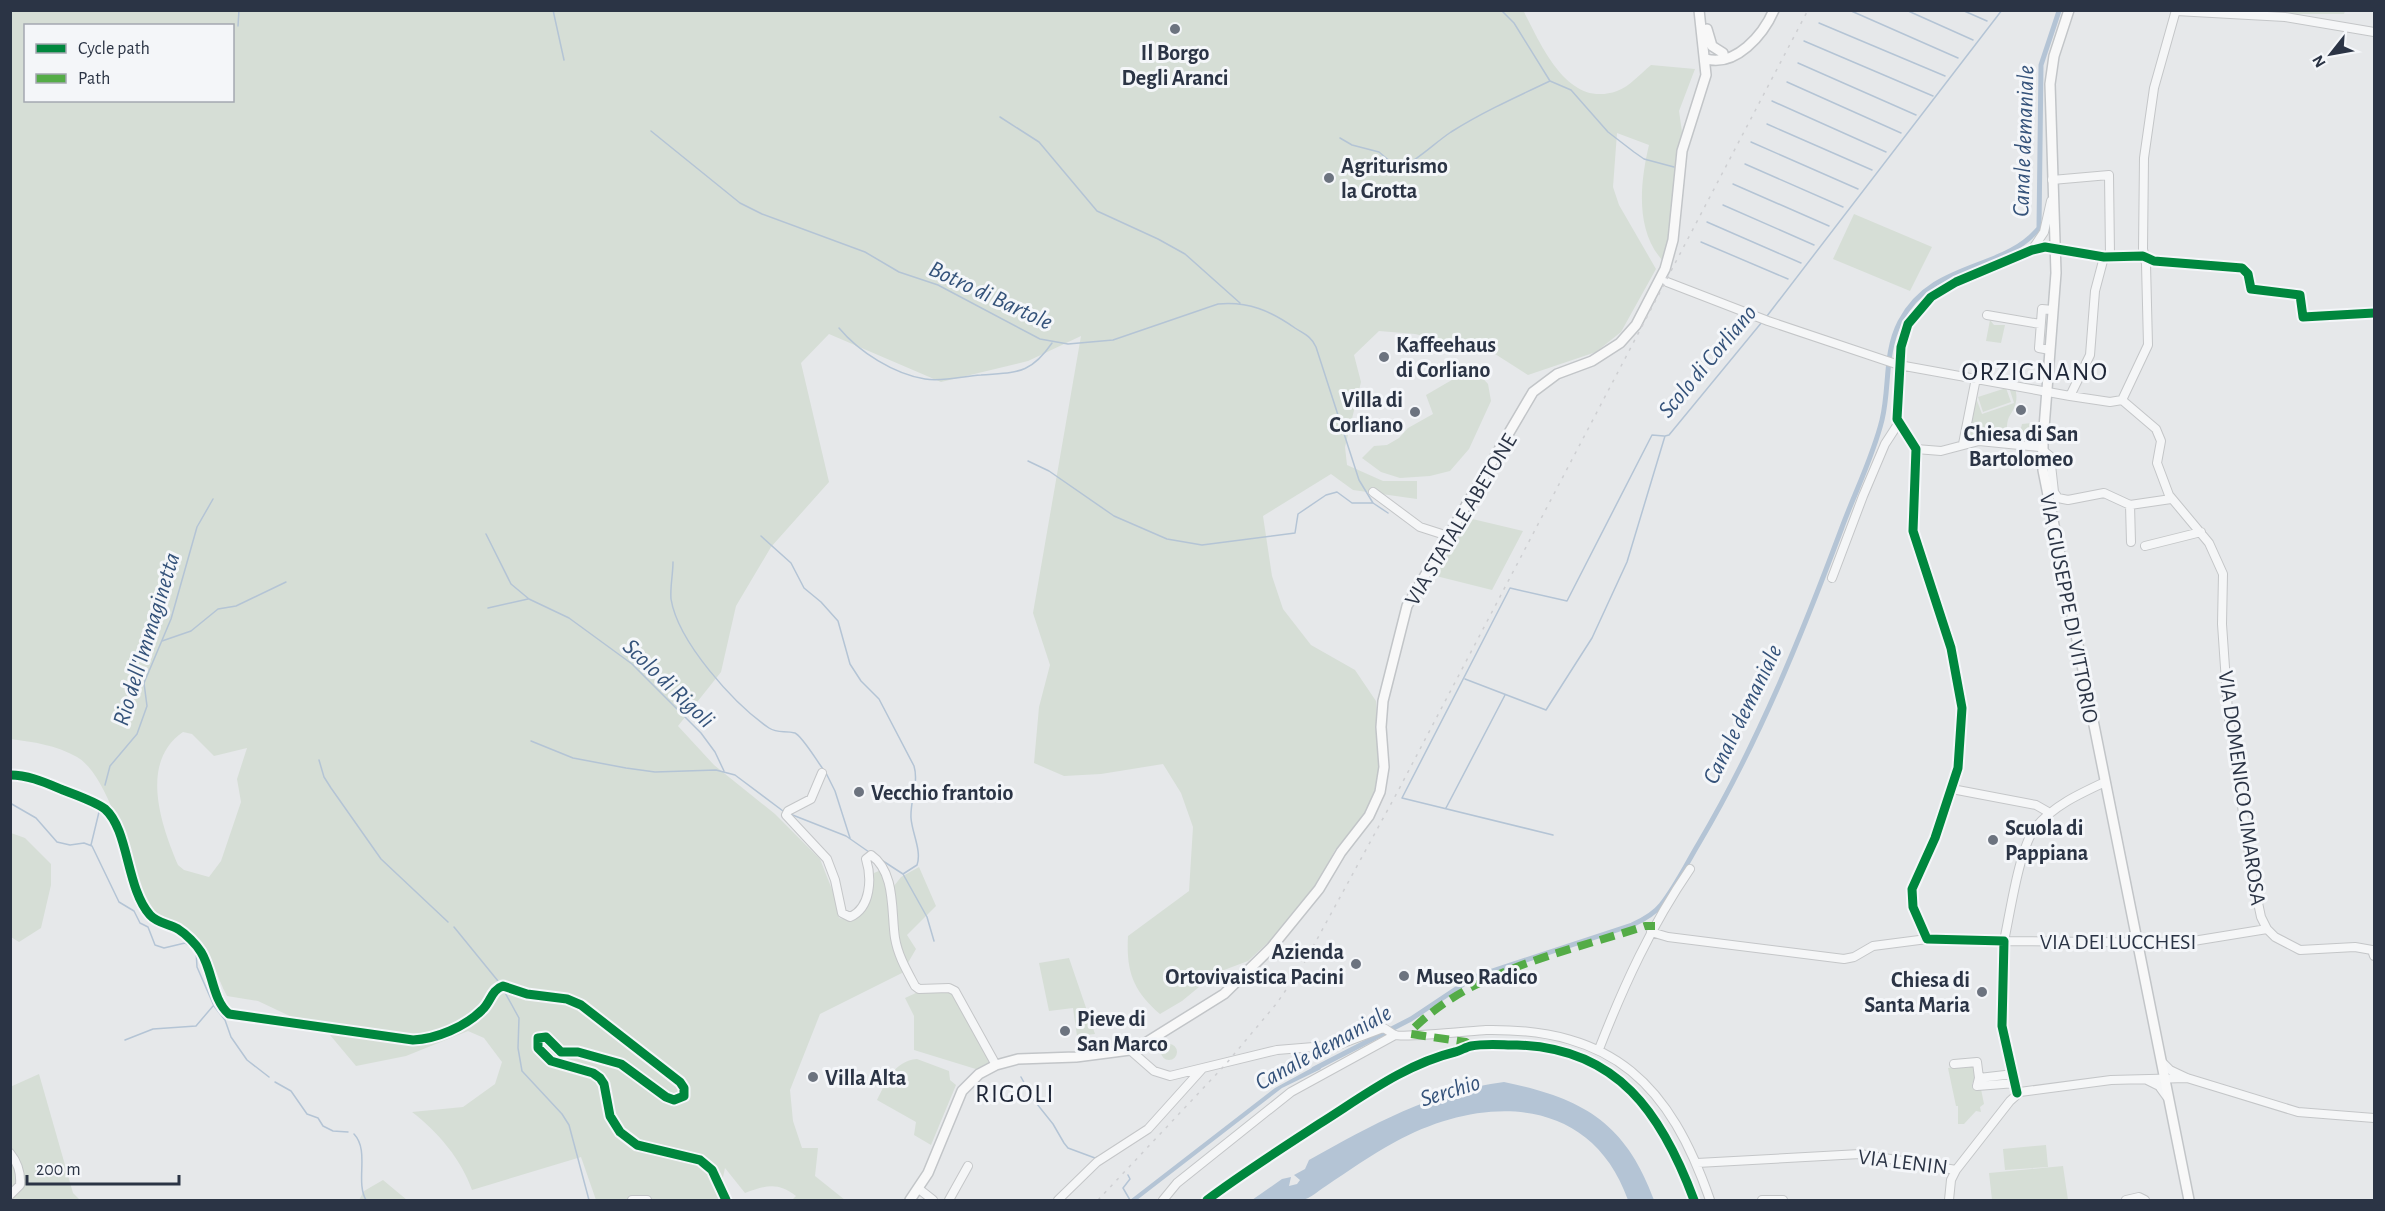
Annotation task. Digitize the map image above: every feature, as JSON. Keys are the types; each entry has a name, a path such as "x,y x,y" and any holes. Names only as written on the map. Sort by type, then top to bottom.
{"main road":[{"path":"1706,59 1743,50 1763,30 1774,10"},
{"name":"VIA GIUSEPPE DI VITTORIO","path":"2069,10 2055,56 2050,84 2056,245 2043,448 2047,498 2189,1200"},
{"path":"1700,12 1712,46 1721,57"},
{"name":"VIA STATALE ABETONE","path":"910,1200 919,1189 962,1091 980,1074 996,1065 1018,1059 1076,1057 1130,1050 1218,999 1271,948 1319,889 1340,854 1369,816 1382,785 1384,755 1381,727 1382,708 1404,615 1533,392 1557,374 1592,361 1613,348 1636,325 1669,257 1682,151 1704,84 1706,59 1700,12"},
{"path":"1704,84 1713,66 1721,57"}],"street":[{"path":"1667,282 1764,320 1883,360 2070,396 2110,402 2122,400 2140,368 2148,345 2146,264 2143,256 2144,158 2157,74 2176,11 2284,17 2374,32"},
{"path":"2052,180 2109,175 2107,256 2095,291 2090,355 2070,396"},
{"path":"2032,250 2042,239 2053,190"},
{"path":"2042,239 2056,245 2107,256 2143,256 2154,261 2242,268 2248,274 2251,289 2300,295 2303,317 2374,313"},
{"path":"1832,578 1885,444 1898,424 1896,363 1908,324 1925,302 1956,282 2032,250 2056,245"},
{"path":"2050,350 2039,348 2040,324 2042,309 2053,310"},
{"path":"1987,315 2040,324"},
{"path":"1963,444 1976,378"},
{"name":"VIA DOMENICO CIMAROSA","path":"2122,400 2151,422 2158,433 2161,441 2157,463 2171,499 2200,532 2217,556 2223,574 2222,624 2228,711 2254,890 2267,929 2289,946 2300,950 2362,948 2372,950 2374,956"},
{"path":"1898,424 1912,440 1916,449 1914,536 1951,648 1962,708 1960,760 1952,789 1935,838 1912,889 1913,907 1926,939"},
{"path":"1916,449 1941,451 1979,441 2043,448 2050,456 2054,492 2058,498 2068,500 2104,493 2130,505 2171,499"},
{"path":"1373,492 1420,527 1448,536"},
{"path":"2130,505 2132,542"},
{"path":"2145,546 2200,532"},
{"path":"822,773 811,799 788,811 786,815 827,859 835,879 842,913 850,917 861,908 870,886 870,872 866,859 871,855 882,865 887,878 895,940 915,986 919,989 949,988 955,991 996,1065"},
{"path":"10,775 34,779 107,812 118,831 129,872 146,909 156,920 181,932 201,952 224,1010 230,1014 413,1040 430,1039 474,1017 488,1003 494,991 503,986 527,994 567,999 581,1005 680,1082 684,1088 684,1096 674,1100 666,1097 621,1064 578,1052 561,1052 546,1037 538,1038 538,1048 551,1061 593,1073 600,1078 610,1116 620,1132 637,1145 700,1160 712,1170 726,1200"},
{"path":"2105,782 2078,794 2050,813 2033,831 2028,841 2004,941 2002,1026 2017,1094 2072,1084 2164,1077 2187,1078"},
{"path":"1952,789 2036,805 2050,813"},
{"path":"1599,1049 1621,991 1651,932 1690,869"},
{"name":"VIA DEI LUCCHESI","path":"1651,932 1668,937 1844,958 1854,957 1873,945 1926,939 2137,943 2203,941 2267,929"},
{"path":"1130,1050 1162,1074 1170,1076 1277,1050 1338,1045 1378,1029 1391,1032 1522,1031 1548,1034 1599,1049 1623,1064 1656,1095 1676,1123 1697,1163 1710,1200"},
{"path":"1163,1200 1187,1175 1282,1098 1391,1032"},
{"path":"2145,1078 2155,1073 2161,1061 2170,1070 2187,1078 2306,1114 2374,1118"},
{"path":"1954,1064 1977,1062 1979,1078 1977,1082 1981,1088 2016,1083"},
{"path":"1058,1200 1097,1162 1148,1129 1202,1069"},
{"path":"1979,1078 2014,1074"},
{"path":"2145,1078 2159,1086 2168,1098 2174,1084 2187,1078"},
{"name":"VIA LENIN","path":"1697,1163 1860,1154 1956,1170 2017,1094"},
{"path":"10,1153 17,1162 20,1185 10,1196"},
{"path":"949,1200 968,1166"},
{"path":"1949,1200 1951,1180 1956,1170"},
{"path":"919,1189 933,1200"},
{"path":"2126,1200 2136,1197 2145,1200"},
{"path":"632,1200 647,1200"},
{"path":"1762,1200 1783,1200"}],"shaded area":[{"path":"1523,10 1538,40 1558,70 1584,91 1599,94 1617,91 1651,65 1695,69 1679,111 1682,132 1676,155 1670,235 1663,261 1648,236 1642,206 1643,175 1649,145 1617,133 1613,187 1619,205 1656,269 1621,332 1596,352 1528,375 1492,352 1415,334 1379,331 1354,355 1361,382 1345,447 1347,465 1383,481 1417,481 1417,499 1353,490 1331,474 1263,516 1272,576 1283,609 1311,645 1355,670 1376,701 1380,781 1366,814 1335,850 1315,887 1275,936 1248,961 1216,973 1182,1001 1160,1014 1143,997 1133,980 1128,960 1128,936 1189,891 1193,827 1181,793 1163,764 1101,774 1064,776 1034,763 1039,707 1050,665 1033,613 1081,336 1028,361 941,382 829,334 801,363 829,482 771,547 736,606 721,672 678,726 714,765 775,814 820,859 835,897 839,918 853,921 863,912 873,887 874,873 881,870 887,895 901,877 919,867 936,906 907,935 916,949 902,973 820,1014 790,1090 793,1121 802,1148 818,1148 815,1176 845,1200 792,1200 796,1196 789,1191 771,1186 745,1193 725,1168 718,1200 596,1200 581,1157 472,1190 462,1168 448,1147 412,1112 463,1107 495,1084 502,1062 484,1038 468,1031 406,1056 356,1066 330,1035 258,1001 227,996 211,959 198,939 155,912 149,903 112,808 87,765 77,757 53,747 11,739 10,11","holes":["183,732 192,734 214,756 247,748 237,779 241,802 221,861 209,877 184,870 178,865 165,832 158,795 161,760 169,745"]},
{"path":"2284,11 2345,11 2344,14 2284,14"},
{"path":"1854,214 1932,247 1910,291 1833,259"},
{"path":"1990,320 1994,325 2005,325 2001,343 1986,341"},
{"path":"1469,370 1477,372 1488,384 1491,401 1469,449 1450,471 1430,476 1400,478 1381,472 1362,458 1374,446 1387,445 1399,438 1408,428 1433,414 1426,395"},
{"path":"2009,387 2015,388 2016,401 2008,420 2006,442 1993,436 1969,436 1976,398 1982,414 2014,403"},
{"path":"2006,388 2011,402 1983,412 1978,397"},
{"path":"2032,423 2036,443 2017,443 2022,424"},
{"path":"1464,517 1523,531 1492,590 1432,575"},
{"path":"11,833 25,838 51,864 51,885 41,928 19,942 11,937"},
{"path":"1069,958 1095,1034 1077,1036 1073,1008 1049,1011 1039,963"},
{"path":"946,989 957,997 992,1063 979,1070 914,1050 914,1016 905,998 918,992"},
{"path":"1169,1044 1177,1052 1169,1060 1161,1052"},
{"path":"917,1059 949,1071 950,1080 956,1085 931,1145 914,1135 916,1122 877,1100 897,1068"},
{"path":"1975,1064 1977,1075 1972,1084 1976,1089 1981,1089 1984,1104 1980,1107 1981,1112 1976,1111 1964,1124 1958,1124 1958,1106 1956,1106 1948,1068"},
{"path":"39,1074 73,1193 80,1200 11,1200 10,1087"},
{"path":"2046,1145 2048,1167 2005,1170 2003,1149"},
{"path":"2063,1166 2068,1200 1992,1200 1989,1173"},
{"path":"383,1180 407,1200 359,1200 364,1191"}],"water":[{"path":"1319,1064 1321,1069 1282,1088 1137,1200 1130,1200 1275,1088"},
{"name":"Serchio","path":"1504,1082 1557,1096 1598,1118 1630,1151 1643,1173 1654,1200 1628,1200 1611,1165 1588,1139 1560,1122 1530,1113 1496,1111 1462,1116 1428,1127 1395,1142 1305,1199 1284,1202 1252,1200 1282,1179 1291,1177 1289,1186 1297,1184 1300,1180 1294,1175 1305,1169 1309,1160 1379,1122 1452,1093"}],"waterway":[{"path":"238,26 239,10"},
{"path":"553,10 564,60"},
{"path":"1501,10 1514,23 1550,81 1571,90 1608,132 1644,159 1674,167"},
{"path":"1849,10 1958,58"},
{"path":"1906,10 1973,40"},
{"path":"1962,10 1987,21"},
{"name":"Scolo di Corliano","path":"1767,316 2002,10"},
{"name":"Canale demaniale","path":"1314,1069 1411,1019 1474,977 1632,925 1652,914 1666,898 1740,768 1777,690 1810,610 1878,434 1884,408 1889,358 1900,322 1914,302 1930,287 2007,253 2039,228 2041,65 2059,11"},
{"path":"1819,23 1945,76"},
{"path":"1804,41 1933,96"},
{"path":"1798,63 1916,115"},
{"path":"1340,138 1352,145 1379,152 1398,168 1413,161 1463,125 1550,81"},
{"path":"1787,82 1901,133"},
{"path":"1772,101 1886,152"},
{"path":"1000,117 1039,142 1097,211 1185,254 1240,303"},
{"path":"1767,124 1872,170"},
{"name":"Botro di Bartole","path":"651,131 740,203 762,214 865,252 899,272 938,285 1040,339 1068,344 1113,340 1218,304 1229,303 1259,308 1277,317 1307,336 1316,347 1359,480 1373,503"},
{"path":"1751,142 1858,189"},
{"path":"1745,164 1843,207"},
{"path":"1733,184 1829,226"},
{"path":"1723,205 1814,245"},
{"path":"1707,222 1801,263"},
{"path":"1701,242 1788,279"},
{"name":"Scolo di Corliano","path":"1465,679 1546,710 1592,638 1627,562 1665,436 1669,435 1762,322"},
{"path":"839,328 878,361 901,372 932,380 1021,370 1037,361 1052,343"},
{"path":"1553,835 1402,798 1510,588 1567,601 1652,435 1664,436"},
{"path":"1028,461 1049,471 1114,516 1167,539 1202,545 1295,533 1298,514 1326,495 1337,492 1352,503 1373,503 1388,513"},
{"name":"Rio dell'Immaginetta","path":"105,785 110,766 137,734 147,706 144,683 171,619 197,527 213,499"},
{"name":"Scolo di Rigoli","path":"486,534 511,584 529,599 569,618 632,664 701,733 715,752 724,771"},
{"path":"761,536 791,563 804,588 838,621 850,664 861,681 879,699 914,766 916,779 911,818 918,848 918,860 917,865 903,874"},
{"path":"673,562 671,599 676,616 684,634 709,671 740,704 769,728 798,735 823,769"},
{"path":"162,641 191,631 218,609 236,606 286,582"},
{"path":"488,608 528,599"},
{"name":"Scolo di Corliano","path":"1446,808 1505,695"},
{"path":"531,741 573,758 626,768 655,772 716,770 735,775 783,811"},
{"path":"319,760 324,777 381,859 448,922"},
{"path":"826,773 835,791 850,838"},
{"path":"10,803 36,818 57,842 70,845 84,843 92,846 119,902 134,911 140,923 148,927 155,945 164,948 185,943 196,951 197,967 214,1006 225,1020 231,1037 247,1060 269,1077"},
{"name":"Rio dell'Immaginetta","path":"91,845 99,812"},
{"name":"Scolo di Rigoli","path":"790,814 846,836 869,852"},
{"name":"Scolo di Rigoli","path":"883,861 903,874 927,917 934,941"},
{"path":"454,927 498,981"},
{"path":"503,989 519,1018 518,1048 522,1071 562,1114 569,1125 589,1200"},
{"path":"125,1040 153,1029 196,1026 213,1006"},
{"name":"Scolo di Rigoli","path":"1021,1077 1033,1099 1068,1148 1095,1158 1102,1155"},
{"path":"275,1082 291,1091 307,1114 318,1118 323,1126 333,1131 348,1132"},
{"path":"354,1134 361,1149 362,1184 366,1200"},
{"name":"Scolo di Rigoli","path":"1128,1175 1130,1179 1123,1188 1130,1200"}],"railway":[{"path":"1098,1200 1225,1065 1277,1003 1303,965 1398,791 1808,10"}],"marked path":[{"path":"1470,1046 1466,1042 1411,1034 1412,1030 1436,1009 1462,992 1491,978 1521,965 1645,926 1655,926"}],"cycle path":[{"path":"2017,1093 2002,1026 2004,941 1927,939 1913,907 1912,889 1935,838 1958,768 1962,708 1951,648 1913,531 1916,449 1897,419 1901,347 1908,324 1931,297 1956,282 2032,250 2045,247 2104,257 2143,256 2154,261 2242,268 2248,274 2251,289 2300,295 2303,317 2374,313"},
{"path":"10,775 24,776 44,782 105,809 113,818 119,831 142,904 153,918 178,929 201,952 219,1001 229,1014 413,1040 440,1035 459,1027 482,1010 496,990 503,986 527,994 567,999 581,1005 680,1082 684,1088 684,1096 674,1100 666,1097 621,1064 578,1052 561,1052 546,1037 538,1038 538,1048 551,1061 593,1073 600,1078 604,1084 610,1116 620,1132 637,1145 700,1160 712,1170 726,1200"},
{"path":"1207,1200 1319,1124 1401,1073 1437,1057 1488,1044 1552,1049 1583,1058 1609,1073 1631,1091 1651,1114 1667,1140 1694,1200"}],"place":[{"name":"Il Borgo Degli Aranci","path":"1175,29"},
{"name":"Agriturismo la Grotta","path":"1329,178"},
{"name":"Kaffeehaus di Corliano","path":"1384,357"},
{"name":"Chiesa di San Bartolomeo","path":"2021,410"},
{"name":"Villa di Corliano","path":"1415,412"},
{"name":"Vecchio frantoio","path":"859,792"},
{"name":"Scuola di Pappiana","path":"1993,840"},
{"name":"Azienda Ortovivaistica Pacini","path":"1356,964"},
{"name":"Museo Radico","path":"1404,976"},
{"name":"Chiesa di Santa Maria","path":"1982,992"},
{"name":"Pieve di San Marco","path":"1065,1031"},
{"name":"Villa Alta","path":"813,1077"}],"district":[{"name":"ORZIGNANO","path":"2035,371"},
{"name":"RIGOLI","path":"1015,1093"}]}
